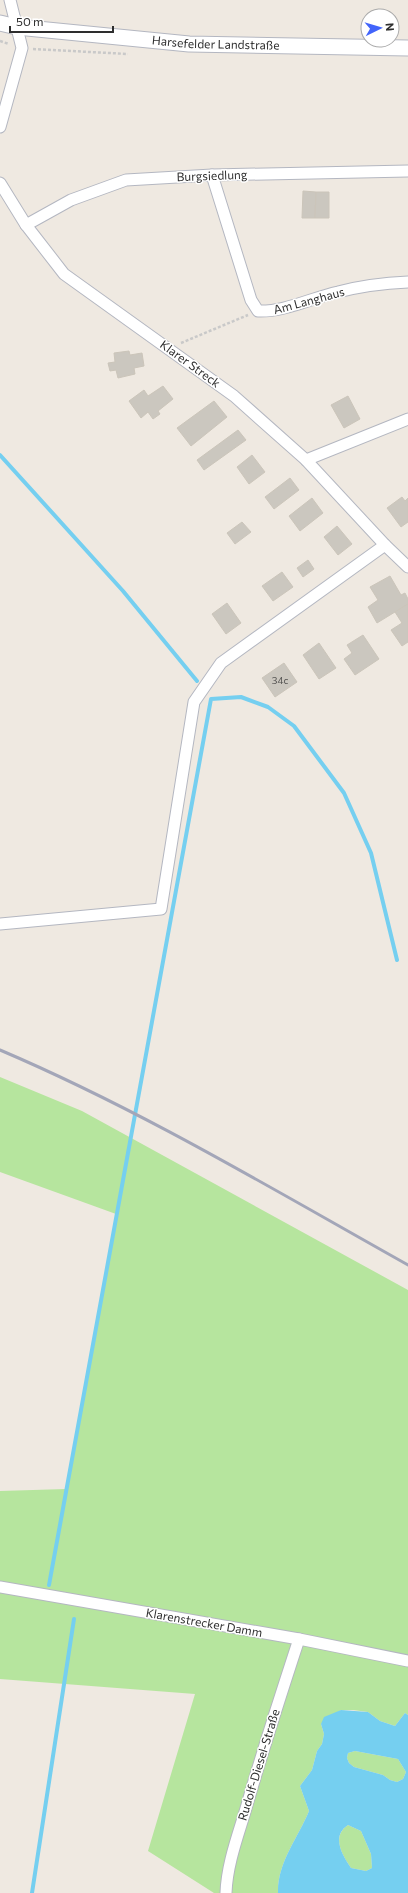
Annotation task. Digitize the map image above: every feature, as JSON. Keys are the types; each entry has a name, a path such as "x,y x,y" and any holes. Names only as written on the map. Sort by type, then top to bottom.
{"main road":[{"name":"Harsefelder Landstraße","path":"0,23 16,27 188,44 408,48"}],"street":[{"path":"0,127 22,48 10,0"},
{"name":"Burgsiedlung","path":"26,225 72,200 126,180 212,175 408,170"},
{"name":"Am Langhaus","path":"212,175 251,300 258,311 271,312 338,292 389,283 408,282"},
{"name":"Klarer Streck","path":"0,183 26,225 64,274 234,396 306,460 385,545 408,566"},
{"path":"306,460 408,419"},
{"path":"0,924 161,910 194,702 220,663 385,545"},
{"name":"Klarenstrecker Damm","path":"0,1587 299,1639 408,1661"},
{"name":"Rudolf-Diesel-Straße","path":"226,1893 231,1861 245,1810 268,1731 299,1639"}],"path":[{"path":"167,348 258,311"}],"green space":[{"path":"0,1077 82,1111 408,1290 408,1715 405,1713 395,1726 380,1721 368,1712 341,1710 321,1724 324,1734 322,1744 317,1751 312,1770 300,1786 309,1811 284,1861 278,1893 214,1893 148,1851 195,1694 0,1679 0,1491 66,1489 116,1214 0,1172"},
{"path":"355,1751 398,1759 406,1772 403,1779 397,1782 390,1780 383,1775 354,1767 349,1763 347,1758 348,1753"},
{"path":"348,1825 361,1831 371,1854 372,1868 366,1871 351,1868 342,1852 339,1840 340,1835 343,1829"}],"water":[{"path":"341,1710 368,1712 380,1721 395,1726 405,1713 408,1715 408,1893 278,1893 284,1861 309,1811 300,1786 312,1770 317,1751 322,1744 324,1734 321,1724 324,1717","holes":["355,1751 398,1759 406,1772 403,1779 397,1782 390,1780 383,1775 354,1767 349,1763 347,1758 348,1753","348,1825 361,1831 371,1854 372,1868 366,1871 351,1868 342,1852 339,1840 340,1835 343,1829"]}],"building":[{"path":"303,191 316,192 315,218 302,218"},
{"path":"316,192 329,192 329,218 315,218"},
{"path":"129,351 130,355 142,353 144,366 134,368 135,374 118,378 116,370 110,371 108,363 115,362 114,353"},
{"path":"163,386 173,399 158,411 160,414 153,419 148,412 141,418 129,401 144,390 148,396"},
{"path":"348,396 360,419 344,428 331,405"},
{"path":"214,401 227,417 191,446 177,428"},
{"path":"238,430 246,440 204,470 197,460"},
{"path":"252,455 265,472 249,484 237,467"},
{"path":"290,478 299,490 274,509 265,497"},
{"path":"402,497 405,501 408,498 408,522 401,527 387,508"},
{"path":"312,498 323,513 300,531 289,516"},
{"path":"242,522 251,532 235,544 227,533"},
{"path":"337,526 352,544 338,555 324,537"},
{"path":"308,560 314,569 303,577 297,568"},
{"path":"282,572 293,587 273,601 262,586"},
{"path":"390,576 401,595 405,593 408,599 408,604 377,623 368,607 378,600 370,587"},
{"path":"227,603 241,623 226,634 212,614"},
{"path":"408,604 408,642 402,646 391,630 402,623 395,612"},
{"path":"363,635 379,659 355,675 344,659 352,653 347,645"},
{"path":"319,643 336,668 319,679 303,655"},
{"path":"284,663 297,682 275,697 262,678"}],"waterway":[{"path":"0,455 123,591 197,681"},
{"path":"49,1585 211,699 241,697 268,707 294,726 344,793 371,853 397,960"},
{"path":"32,1893 74,1619"}],"railway":[{"path":"0,1050 53,1073 156,1125 408,1265"}]}
